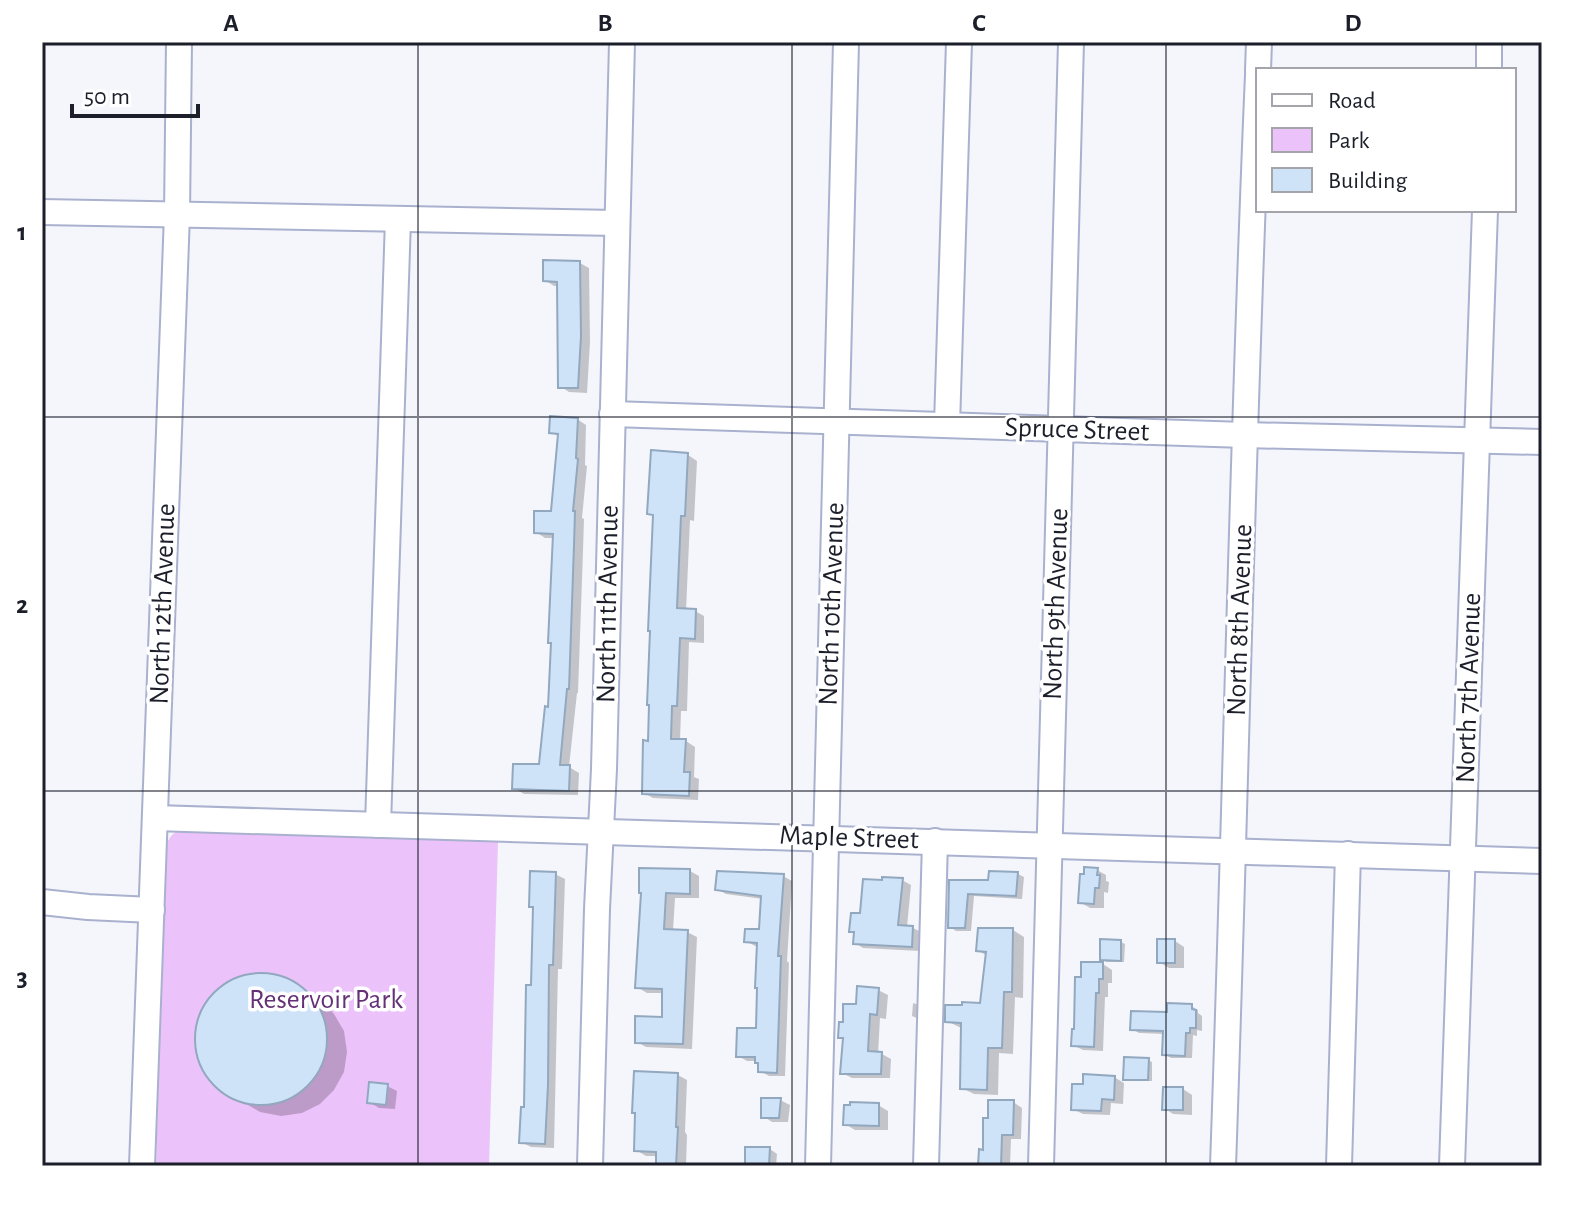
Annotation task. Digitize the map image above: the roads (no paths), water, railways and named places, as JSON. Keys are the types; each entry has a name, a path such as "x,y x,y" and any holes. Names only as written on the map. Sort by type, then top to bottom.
{"street":[{"name":"North 12th Avenue","path":"142,1166 177,214 179,42"},
{"name":"North 11th Avenue","path":"590,1166 622,42"},
{"name":"North 10th Avenue","path":"818,1166 846,42"},
{"path":"947,425 959,42"},
{"name":"North 9th Avenue","path":"1041,1166 1071,42"},
{"name":"North 8th Avenue","path":"1258,68 1259,42"},
{"path":"1489,42 1489,68"},
{"name":"North 8th Avenue","path":"1223,1166 1256,128"},
{"path":"42,212 617,223"},
{"name":"North 7th Avenue","path":"1452,1166 1485,212"},
{"path":"378,825 398,219"},
{"name":"Spruce Street","path":"612,414 1542,442"},
{"name":"Maple Street","path":"155,818 1542,861"},
{"path":"926,1166 935,841"},
{"path":"1339,1166 1348,854"},
{"path":"42,902 152,910"}],"park label":[{"name":"Reservoir Park","path":"326,1000"}]}
